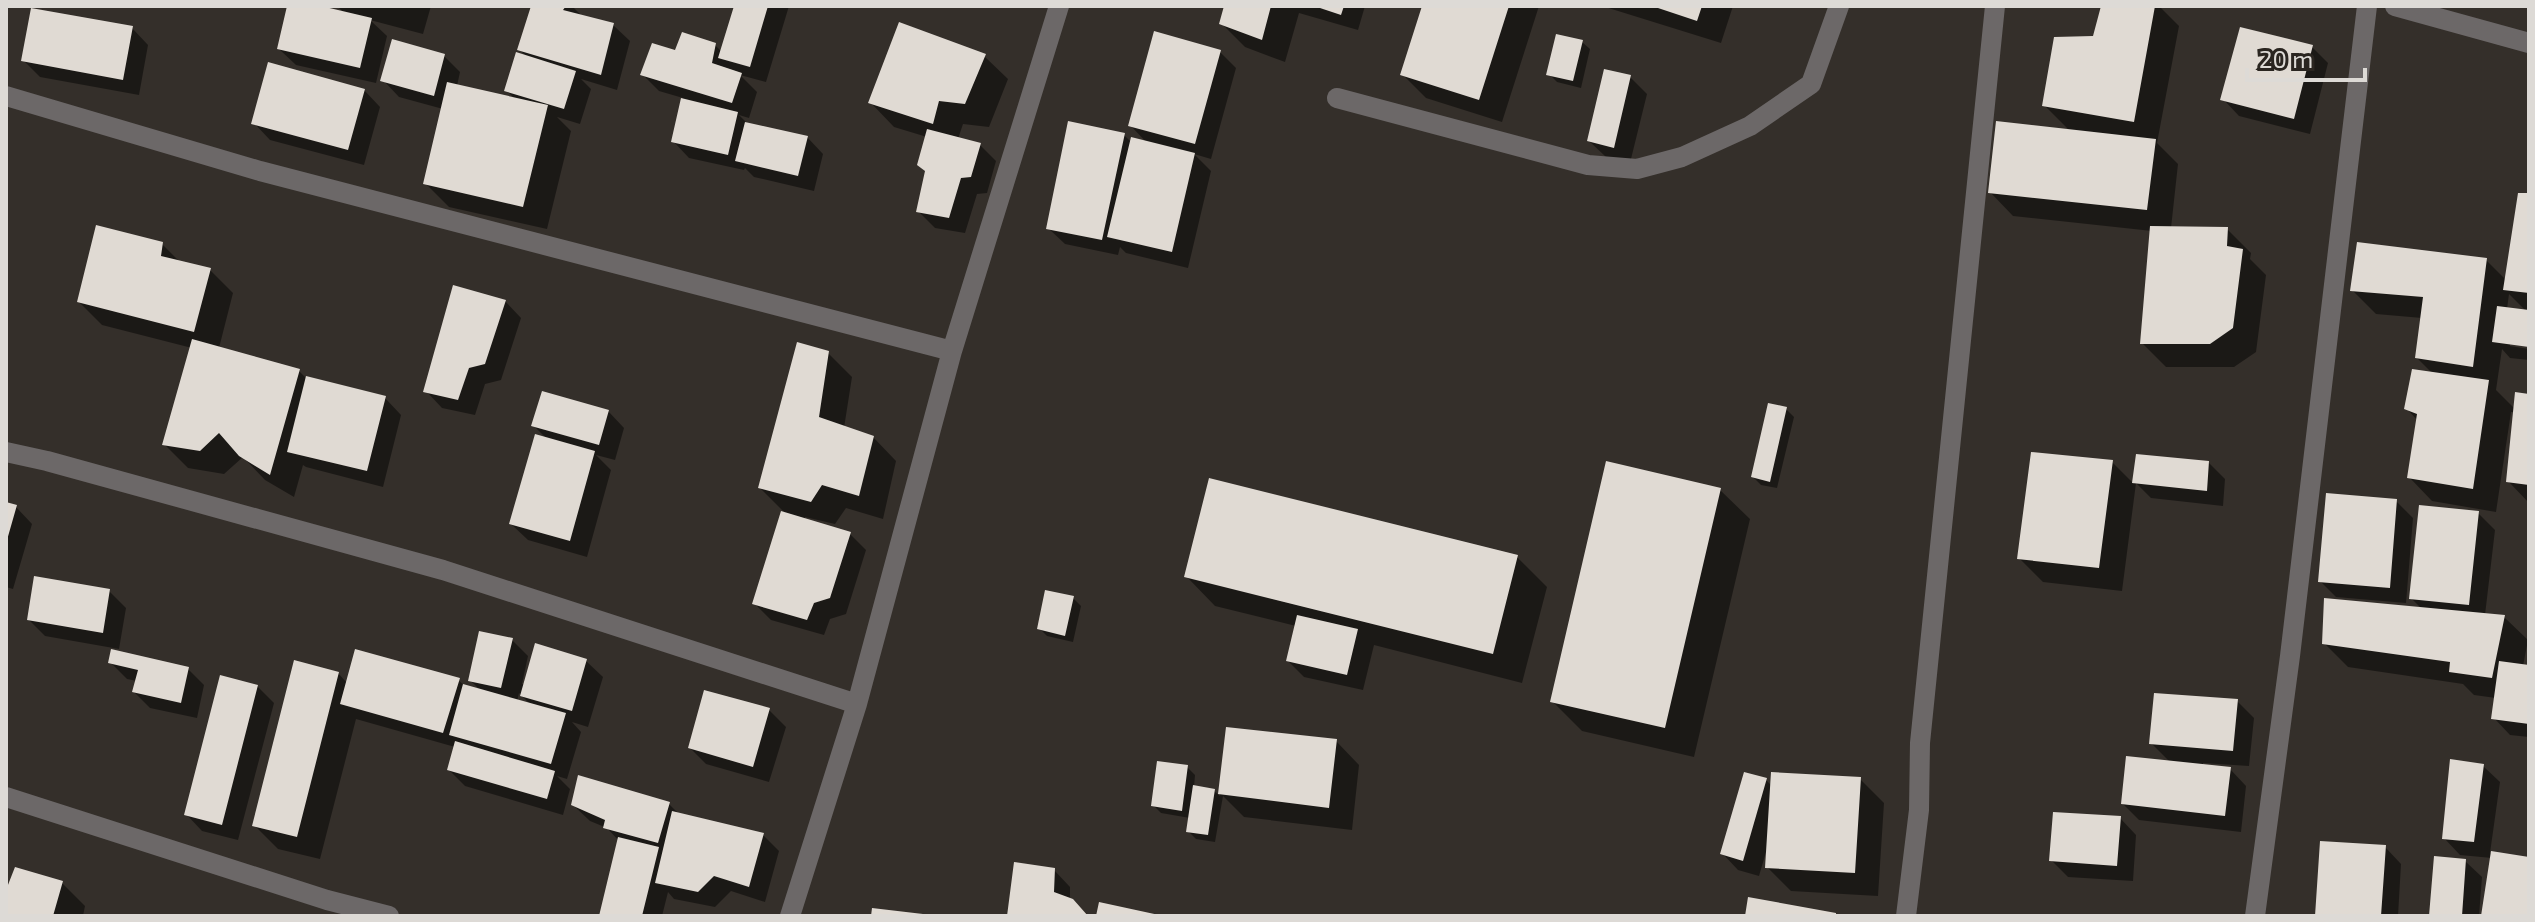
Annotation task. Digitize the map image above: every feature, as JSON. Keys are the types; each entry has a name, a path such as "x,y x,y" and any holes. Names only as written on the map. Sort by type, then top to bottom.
{"street":[{"path":"790,916 857,704 952,351 1059,6"},
{"path":"1337,98 1588,165 1637,169 1682,157 1750,126 1811,84 1839,6"},
{"path":"1906,916 1919,810 1920,743 1995,6"},
{"path":"2255,916 2290,656 2367,6"},
{"path":"2395,6 2529,43"},
{"path":"6,96 260,171 952,351"},
{"path":"6,452 443,570 857,704"},
{"path":"6,797 327,900 389,916"}],"building":[{"path":"287,6 321,6 372,18 360,68 277,49"},
{"path":"531,6 566,6 563,10 614,23 601,75 517,50"},
{"path":"734,6 768,6 750,67 718,58"},
{"path":"1224,6 1271,6 1262,40 1219,24"},
{"path":"1314,6 1344,6 1341,15"},
{"path":"1422,6 1509,6 1479,100 1400,75"},
{"path":"1652,6 1702,6 1697,21"},
{"path":"2101,6 2155,6 2134,122 2042,106 2054,37 2093,36"},
{"path":"31,8 133,26 123,80 21,61"},
{"path":"899,22 986,54 965,104 939,101 933,124 868,103"},
{"path":"2240,27 2313,45 2294,119 2220,100"},
{"path":"1154,31 1221,50 1195,144 1128,126"},
{"path":"682,32 716,43 712,63 742,73 732,103 640,75 652,43 675,50"},
{"path":"1556,34 1583,40 1573,81 1546,75"},
{"path":"392,39 445,54 434,96 380,81"},
{"path":"516,52 576,71 564,109 504,91"},
{"path":"268,62 365,89 348,150 251,124"},
{"path":"1604,69 1631,75 1614,148 1587,141"},
{"path":"447,82 548,105 523,207 423,184"},
{"path":"681,98 738,112 728,155 671,142"},
{"path":"1068,121 1125,133 1102,240 1046,229"},
{"path":"1996,121 2156,139 2147,210 1988,193"},
{"path":"745,122 808,136 798,176 735,161"},
{"path":"927,129 981,143 971,177 961,178 949,218 916,212 925,171 917,165"},
{"path":"1131,137 1195,153 1172,252 1107,237"},
{"path":"2518,193 2529,193 2529,293 2503,290"},
{"path":"96,225 163,242 161,256 211,268 194,332 77,302"},
{"path":"2150,226 2228,227 2227,246 2243,249 2233,328 2210,344 2140,344"},
{"path":"2357,242 2487,258 2473,367 2415,358 2423,297 2350,291"},
{"path":"453,285 506,300 485,364 469,368 458,400 423,392"},
{"path":"2497,306 2529,310 2529,347 2492,342"},
{"path":"192,339 300,369 270,475 239,456 219,433 200,451 162,445"},
{"path":"797,342 829,351 819,417 874,436 859,496 822,485 811,502 758,488"},
{"path":"2412,369 2489,380 2473,489 2407,478 2417,414 2404,409"},
{"path":"306,376 386,396 367,471 287,452"},
{"path":"542,391 609,410 599,445 531,426"},
{"path":"2515,392 2529,394 2529,485 2506,482"},
{"path":"1768,403 1787,407 1770,482 1751,477"},
{"path":"535,434 595,451 570,541 509,524"},
{"path":"2031,452 2113,460 2099,568 2017,559"},
{"path":"2136,454 2209,461 2207,491 2132,483"},
{"path":"1606,461 1721,488 1665,728 1550,702"},
{"path":"1209,478 1518,555 1493,654 1184,577"},
{"path":"2326,493 2397,499 2390,588 2318,582"},
{"path":"6,502 17,505 7,540 6,540"},
{"path":"2419,505 2479,511 2469,605 2409,599"},
{"path":"781,511 851,532 830,598 814,603 807,620 752,604"},
{"path":"34,576 110,589 103,633 27,620"},
{"path":"1045,590 1074,596 1065,636 1037,629"},
{"path":"2324,598 2505,615 2492,678 2449,672 2450,662 2322,644"},
{"path":"1297,615 1358,629 1347,675 1286,661"},
{"path":"479,631 513,638 501,688 468,681"},
{"path":"535,643 587,659 572,711 520,696"},
{"path":"111,649 189,667 181,703 132,692 138,670 108,663"},
{"path":"355,649 460,678 443,733 340,704"},
{"path":"294,660 339,672 297,837 252,826"},
{"path":"2499,661 2529,665 2529,724 2491,719"},
{"path":"220,675 258,685 222,825 184,815"},
{"path":"463,684 566,713 551,764 449,735"},
{"path":"704,690 770,708 753,767 688,748"},
{"path":"2154,693 2238,699 2233,751 2149,744"},
{"path":"1226,727 1337,739 1329,808 1218,794"},
{"path":"455,741 555,771 547,799 447,770"},
{"path":"2126,756 2231,767 2225,816 2121,804"},
{"path":"2450,759 2484,764 2474,842 2442,839"},
{"path":"1157,761 1188,765 1182,811 1151,806"},
{"path":"1744,772 1767,778 1743,861 1720,854"},
{"path":"1771,772 1861,777 1855,873 1765,868"},
{"path":"578,775 670,802 658,843 603,828 605,820 571,805"},
{"path":"1193,785 1215,789 1208,835 1186,832"},
{"path":"672,811 764,833 749,887 714,876 698,892 655,883"},
{"path":"2053,812 2121,816 2117,866 2049,861"},
{"path":"618,837 659,847 642,916 599,916"},
{"path":"2320,841 2386,845 2381,916 2315,916"},
{"path":"2491,851 2529,857 2529,916 2481,916"},
{"path":"2434,856 2466,859 2462,916 2429,916"},
{"path":"1014,862 1055,868 1054,892 1073,899 1088,916 1007,916"},
{"path":"15,867 63,881 53,916 6,916 6,890"},
{"path":"1748,897 1836,913 1836,916 1745,916"},
{"path":"1099,902 1159,915 1096,916"},
{"path":"872,908 923,914 923,916 871,916"}]}
